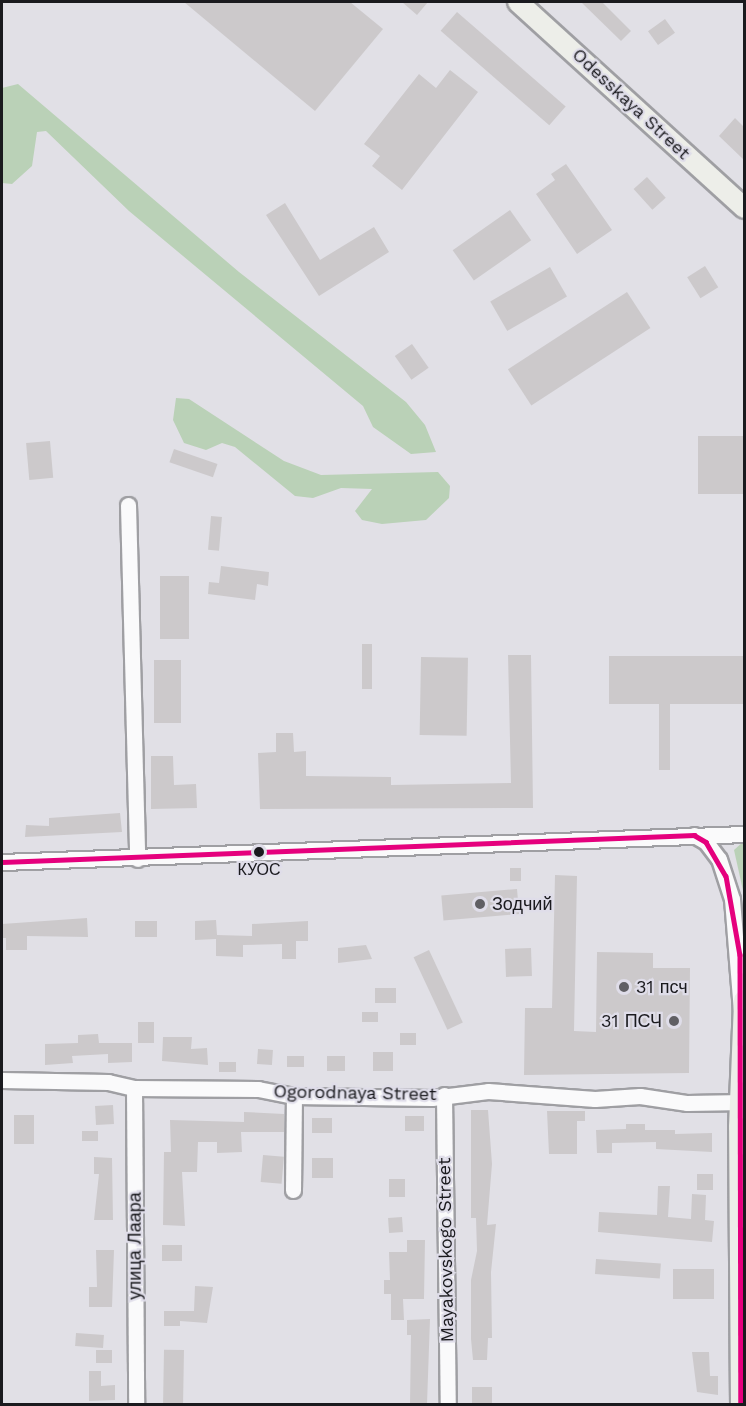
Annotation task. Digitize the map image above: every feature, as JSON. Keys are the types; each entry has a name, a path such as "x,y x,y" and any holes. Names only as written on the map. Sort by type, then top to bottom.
{"main road":[{"name":"Odesskaya Street","path":"518,2 744,208"},
{"path":"741,1404 744,1000"}],"street":[{"path":"128,505 137,859"},
{"path":"2,862 137,859 744,834"},
{"path":"694,836 713,850 732,899 740,954 742,1033"},
{"name":"Ogorodnaya Street","path":"2,1080 108,1082 134,1088 258,1089 294,1096 444,1095 488,1090 595,1099 640,1096 687,1103 742,1102"},
{"name":"улица Лаара","path":"134,1088 136,1404"},
{"name":"Mayakovskogo Street","path":"444,1095 448,1404"},
{"path":"293,1190 294,1096"}],"green space":[{"path":"18,84 239,272 406,402 425,425 436,452 411,454 373,427 363,406 129,211 46,131 37,132 32,166 12,184 2,183 2,88"},
{"path":"176,398 189,399 284,461 321,475 438,472 450,486 449,498 426,520 382,524 362,520 355,511 372,489 341,488 313,498 295,496 235,447 222,443 206,450 184,443 173,420"},
{"path":"744,841 744,895 734,850"}],"building":[{"path":"184,2 350,2 383,29 315,111"},
{"path":"402,2 428,2 417,15"},
{"path":"581,2 602,2 631,31 621,41"},
{"path":"457,12 566,106 549,125 441,31"},
{"path":"665,19 675,33 658,45 648,31"},
{"path":"450,70 478,92 402,190 372,166 380,156 364,144 419,74 436,88"},
{"path":"735,118 744,127 744,160 719,136"},
{"path":"566,164 612,230 577,254 536,194 555,180 551,174"},
{"path":"647,177 666,198 652,210 634,189"},
{"path":"285,203 320,260 374,227 389,252 319,296 266,215"},
{"path":"510,210 531,240 474,280 453,250"},
{"path":"705,266 718,287 700,298 687,277"},
{"path":"550,267 567,296 507,331 490,302"},
{"path":"627,292 650,328 531,405 508,369"},
{"path":"412,344 429,368 411,380 395,356"},
{"path":"698,436 744,436 744,494 698,494"},
{"path":"50,441 53,478 29,480 26,443"},
{"path":"174,449 217,464 213,477 169,462"},
{"path":"211,516 222,517 219,551 208,550"},
{"path":"221,566 269,572 268,586 257,584 255,600 208,594 209,582 219,583"},
{"path":"160,576 189,576 189,639 160,639"},
{"path":"362,644 372,644 372,689 362,689"},
{"path":"508,655 531,655 533,808 260,809 258,753 276,752 276,733 293,733 294,752 306,751 306,776 391,777 391,785 511,783"},
{"path":"609,656 744,656 744,704 670,704 670,770 659,770 659,704 609,704"},
{"path":"421,657 468,658 467,736 420,735"},
{"path":"154,660 181,660 181,723 154,723"},
{"path":"151,756 173,756 174,785 196,784 197,808 151,809"},
{"path":"120,813 122,832 25,837 26,825 49,826 49,818"},
{"path":"510,868 521,868 521,881 510,881"},
{"path":"555,875 577,876 574,1031 596,1032 597,952 653,953 653,968 690,968 689,1073 524,1075 525,1008 552,1008"},
{"name":"Зодчий","path":"517,889 519,914 443,921 441,896"},
{"path":"87,918 88,937 27,936 27,950 6,950 6,938 2,938 2,924"},
{"path":"216,920 217,935 252,936 252,924 308,921 308,941 296,941 296,959 282,959 282,944 243,945 243,957 216,956 216,939 195,940 195,921"},
{"path":"135,921 157,921 157,937 135,937"},
{"path":"366,945 372,959 338,963 338,948"},
{"path":"531,948 532,976 506,977 505,949"},
{"path":"429,950 463,1023 447,1030 414,957"},
{"path":"375,988 396,988 396,1003 375,1003"},
{"path":"362,1012 378,1012 378,1022 362,1022"},
{"path":"138,1022 154,1022 154,1043 138,1043"},
{"path":"400,1033 416,1033 416,1045 400,1045"},
{"path":"98,1034 99,1043 132,1043 132,1062 108,1063 108,1054 72,1056 73,1063 45,1065 45,1044 78,1043 78,1035"},
{"path":"163,1037 192,1037 191,1049 207,1048 208,1065 162,1061"},
{"path":"258,1049 273,1050 272,1065 257,1064"},
{"path":"373,1052 393,1052 393,1071 373,1071"},
{"path":"287,1056 304,1056 304,1067 287,1067"},
{"path":"327,1056 345,1056 345,1071 327,1071"},
{"path":"219,1062 236,1062 236,1072 219,1072"},
{"path":"113,1105 114,1124 96,1125 95,1106"},
{"path":"471,1110 488,1110 492,1164 487,1225 496,1224 491,1272 492,1338 488,1338 487,1360 473,1360 471,1339 471,1280 477,1251 476,1218 471,1218"},
{"path":"547,1111 585,1111 585,1121 577,1121 577,1154 549,1154"},
{"path":"244,1112 284,1114 284,1132 241,1132 242,1152 217,1153 217,1142 198,1142 197,1172 182,1172 185,1226 163,1225 164,1152 171,1152 170,1120 244,1122"},
{"path":"14,1115 34,1115 34,1144 14,1144"},
{"path":"405,1116 424,1116 424,1131 405,1131"},
{"path":"312,1118 332,1118 332,1133 312,1133"},
{"path":"626,1124 645,1124 645,1130 675,1130 675,1134 712,1133 712,1152 656,1149 656,1142 612,1143 612,1153 597,1153 596,1130 626,1129"},
{"path":"82,1131 98,1131 98,1141 82,1141"},
{"path":"263,1155 284,1157 282,1184 261,1182"},
{"path":"94,1157 112,1158 113,1220 94,1220 99,1174 94,1174"},
{"path":"312,1158 333,1158 333,1178 312,1178"},
{"path":"697,1174 713,1174 713,1190 697,1190"},
{"path":"389,1179 405,1179 405,1197 389,1197"},
{"path":"658,1186 670,1186 668,1217 691,1219 692,1194 706,1195 705,1220 714,1221 712,1242 598,1232 599,1212 657,1215"},
{"path":"402,1217 403,1232 389,1233 388,1218"},
{"path":"407,1240 425,1240 424,1299 403,1299 404,1320 391,1320 391,1294 384,1294 384,1280 390,1280 389,1252 407,1252"},
{"path":"162,1245 182,1245 182,1261 162,1261"},
{"path":"96,1250 114,1250 112,1307 89,1307 89,1287 97,1287"},
{"path":"596,1259 661,1264 660,1278 595,1274"},
{"path":"673,1269 714,1269 714,1299 673,1299"},
{"path":"195,1286 213,1287 207,1323 180,1321 180,1326 164,1326 164,1311 194,1311"},
{"path":"430,1319 427,1404 410,1404 411,1335 407,1335 407,1320"},
{"path":"76,1333 104,1335 103,1348 75,1346"},
{"path":"96,1350 112,1350 112,1363 96,1363"},
{"path":"164,1350 184,1350 183,1404 163,1404"},
{"path":"692,1352 709,1352 710,1376 718,1376 718,1395 697,1392"},
{"path":"89,1371 101,1371 101,1386 115,1385 115,1400 89,1401"},
{"path":"472,1387 492,1387 492,1404 472,1404"}],"transit line":[{"path":"2,862 694,835 706,842 726,876 740,955 741,1404"}],"place":[{"name":"КУОС","path":"259,852"},
{"name":"Зодчий","path":"480,904"},
{"name":"31 псч","path":"624,987"},
{"name":"31 ПСЧ","path":"674,1021"}]}
